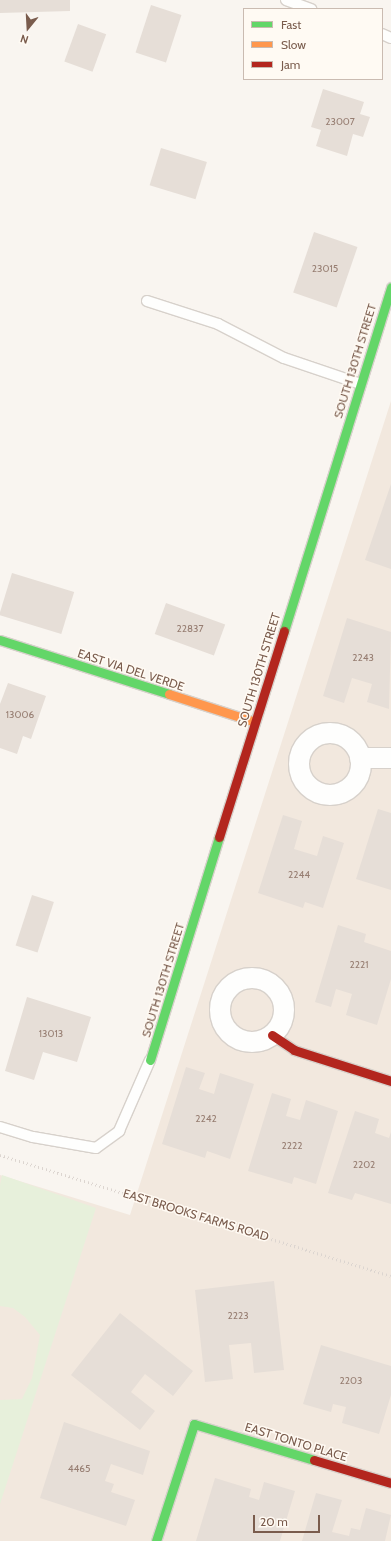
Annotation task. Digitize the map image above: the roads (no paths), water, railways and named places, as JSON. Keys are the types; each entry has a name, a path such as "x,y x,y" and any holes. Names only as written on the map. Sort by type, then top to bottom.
{"street":[{"name":"SOUTH 130TH STREET","path":"150,1060 391,287"},
{"name":"EAST VIA DEL VERDE","path":"0,640 255,722"},
{"path":"360,758 391,758"},
{"path":"272,1035 294,1050 391,1081"},
{"name":"EAST TONTO PLACE","path":"156,1541 194,1424 391,1483"}],"lane":[{"path":"286,0 308,8"},
{"path":"148,301 218,324 284,358 361,384"},
{"path":"0,1127 33,1137 96,1148 119,1131 150,1060"}]}
